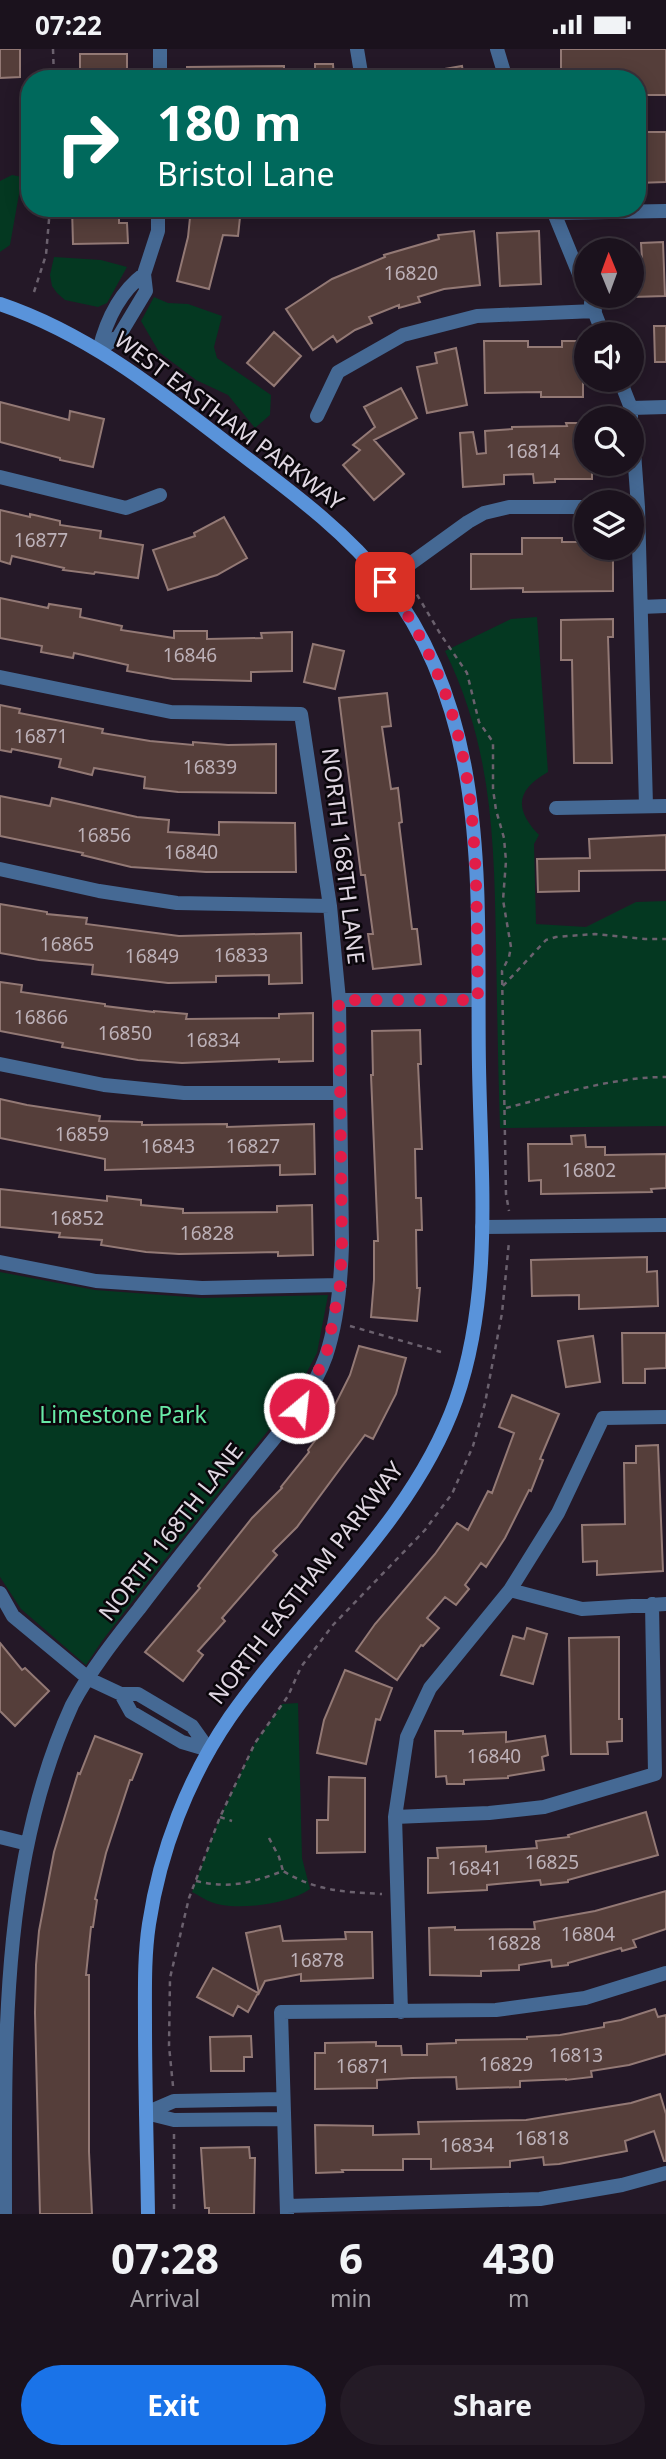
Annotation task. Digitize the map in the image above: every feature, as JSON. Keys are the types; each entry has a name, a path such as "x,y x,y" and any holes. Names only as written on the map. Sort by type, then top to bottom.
{"street":[{"path":"160,49 160,70"},
{"path":"357,49 360,70"},
{"path":"497,49 503,70"},
{"path":"646,211 666,211"},
{"path":"99,350 119,336 146,291 144,274 158,231 158,217"},
{"path":"555,217 574,263"},
{"name":"WEST EASTHAM PARKWAY","path":"0,303 43,320 99,350 153,385 267,473 351,544"},
{"path":"594,308 599,322"},
{"path":"317,416 338,372 402,335 477,316 595,311"},
{"path":"644,411 666,407"},
{"path":"0,477 126,508 160,495"},
{"path":"388,586 468,522 484,513 509,507 574,507"},
{"name":"NORTH EASTHAM PARKWAY","path":"148,2214 145,1963 150,1917 171,1835 187,1794 209,1750 231,1715 378,1533 428,1461 455,1402 471,1349 477,1314 482,1227 476,847 472,809 461,744 450,702 432,658 388,586 351,544"},
{"path":"638,560 646,806"},
{"path":"641,607 666,606"},
{"name":"NORTH 168TH LANE","path":"0,677 171,712 301,714 330,906 339,1000 342,1245 340,1285 326,1356 299,1408 110,1647 73,1705 44,1772 24,1843 10,1927 3,2019 5,2214"},
{"path":"556,808 666,806"},
{"path":"0,869 99,891 177,904 330,906"},
{"path":"339,1000 478,1000"},
{"path":"0,1064 104,1085 184,1093 340,1093"},
{"path":"482,1227 666,1225"},
{"path":"0,1262 96,1281 189,1287 340,1285"},
{"path":"401,2012 395,1817 407,1737 430,1688 510,1590 558,1513 603,1418 666,1417"},
{"path":"395,1817 489,1813 544,1807 655,1774 659,1604 582,1609 510,1590"},
{"path":"0,1593 13,1616 89,1679 121,1694 131,1713 182,1742 209,1750"},
{"path":"0,1837 24,1843"},
{"path":"666,1973 585,1998 496,2010 281,2012 287,2210 540,2199 622,2185 666,2173"},
{"path":"146,2113 174,2101 283,2098"},
{"path":"146,2113 174,2120 284,2119"}],"path":[{"path":"53,49 54,70"},
{"path":"34,292 46,255 49,217"},
{"path":"174,2101 169,2046 170,1977 189,1898 220,1817 255,1743 288,1696 301,1667 333,1625 425,1530 452,1494 473,1446 485,1403 502,1313 510,1226 506,1194 502,971 511,947 503,900 506,861 504,838 493,789 493,741 479,722 467,673 416,593 388,586"},
{"path":"503,986 546,940 556,937 595,934 666,939"},
{"path":"506,1108 620,1081 666,1077"},
{"path":"333,1321 441,1352"},
{"path":"220,1817 232,1821"},
{"path":"269,1838 283,1871 309,1885 326,1890 383,1894"},
{"path":"196,1881 216,1886 249,1884 283,1871"},
{"path":"174,2120 174,2214"}],"green space":[{"path":"12,175 21,177 10,245 0,252 0,181"},
{"path":"54,257 101,260 127,267 107,303 98,307 65,300 57,293 52,286 50,275"},
{"path":"154,297 168,303 188,304 222,316 214,347 217,358 271,395 270,415 255,428 228,395 196,380 159,352 141,321"},
{"path":"537,617 548,772 530,786 522,801 525,817 539,835 534,844 536,924 586,927 636,902 666,901 666,1126 500,1128 494,866 487,793 473,722 445,651 511,619"},
{"name":"Limestone Park","path":"0,1272 95,1290 202,1298 328,1295 317,1353 291,1402 160,1566 86,1665 21,1609 0,1577"},
{"path":"298,1703 302,1858 310,1889 290,1899 265,1904 227,1906 210,1902 192,1892 220,1817 255,1743 282,1704"}],"building":[{"path":"0,49 20,49 20,77 0,78"},
{"path":"561,49 666,49 666,95 646,95 646,70 561,70"},
{"path":"80,54 127,54 127,70 80,70"},
{"path":"315,64 333,64 333,70 315,70"},
{"path":"284,66 284,70 187,70 187,67"},
{"path":"462,66 463,70 439,70"},
{"path":"646,132 666,132 666,182 646,183"},
{"path":"72,217 119,217 119,223 127,223 128,243 73,244"},
{"path":"190,217 240,217 238,236 223,235 209,289 177,281"},
{"path":"474,231 480,285 444,289 418,297 420,302 399,308 399,305 369,317 372,323 337,342 333,336 313,350 286,309 332,279 385,257 384,255 439,239 438,235"},
{"path":"539,231 541,284 500,286 497,233"},
{"path":"663,242 665,296 644,297 644,243"},
{"path":"654,326 666,326 666,362 655,362"},
{"path":"274,332 301,356 274,386 247,363"},
{"path":"484,341 528,341 528,347 562,347 562,341 574,341 574,392 583,392 583,397 541,397 541,392 485,393"},
{"path":"456,348 467,405 427,413 417,367 437,363 435,353"},
{"path":"401,388 417,418 374,440 404,474 374,500 343,465 360,450 353,445 375,427 364,407"},
{"path":"0,402 69,420 70,411 104,419 93,467 0,442"},
{"path":"566,423 574,423 574,476 592,476 592,479 555,479 555,482 534,483 533,474 504,475 504,484 463,487 460,433 473,432 477,454 486,453 485,431 512,427 567,426"},
{"path":"0,510 60,521 60,525 101,531 100,538 143,545 138,578 63,570 64,568 12,556 10,564 0,561"},
{"path":"224,517 247,558 217,575 168,590 153,550 195,536 194,533"},
{"path":"522,538 562,538 562,542 574,542 574,560 613,560 613,591 523,592 523,588 471,589 471,554 522,554"},
{"path":"0,598 48,608 49,604 81,609 80,617 122,626 121,630 174,638 174,631 207,631 207,639 262,638 261,633 292,632 292,671 251,672 251,681 173,679 127,671 128,665 74,653 73,658 41,652 42,646 0,638"},
{"path":"613,619 613,637 608,637 612,763 574,763 572,660 561,660 561,620"},
{"path":"313,644 344,651 335,689 304,682"},
{"path":"387,693 391,726 382,727 391,789 398,788 402,822 399,823 412,929 417,929 421,964 373,969 368,934 373,934 365,875 361,875 339,698"},
{"path":"0,705 20,709 19,713 103,729 102,733 150,741 193,745 193,742 228,745 276,744 276,793 178,792 144,788 145,777 94,768 92,775 59,767 61,759 12,749 11,752 0,750"},
{"path":"0,796 50,806 52,798 137,817 169,820 168,832 219,835 219,822 295,823 296,872 206,872 131,867 82,855 83,853 0,836"},
{"path":"666,835 666,870 579,871 579,891 538,892 537,859 590,858 589,839"},
{"path":"0,904 47,914 87,918 86,924 179,936 301,933 302,983 269,984 269,975 216,976 216,982 168,983 92,974 93,965 0,953"},
{"path":"0,982 22,985 21,992 105,1006 187,1014 186,1019 279,1018 279,1014 313,1013 313,1061 279,1062 279,1059 182,1063 138,1060 62,1047 63,1043 0,1031"},
{"path":"420,1030 421,1064 418,1064 422,1149 415,1149 416,1198 421,1198 422,1230 416,1230 417,1288 420,1288 417,1321 371,1317 374,1241 378,1241 371,1075 372,1031"},
{"path":"0,1099 100,1116 99,1121 142,1122 142,1125 227,1124 227,1127 314,1124 315,1174 280,1175 280,1165 105,1170 105,1159 0,1138"},
{"path":"585,1135 586,1147 605,1147 605,1155 666,1154 666,1188 651,1189 652,1192 541,1194 541,1180 529,1181 528,1144 572,1144 571,1136"},
{"path":"0,1189 107,1201 107,1196 141,1200 141,1205 183,1209 183,1213 277,1212 277,1206 312,1205 313,1255 278,1256 278,1252 146,1252 101,1245 102,1240 59,1237 60,1233 0,1227"},
{"path":"647,1257 647,1272 657,1271 658,1306 579,1309 579,1295 532,1296 531,1260"},
{"path":"622,1333 666,1333 666,1368 645,1369 645,1383 623,1383"},
{"path":"593,1336 600,1382 566,1387 558,1341"},
{"path":"359,1346 406,1358 396,1394 373,1439 365,1435 297,1527 273,1551 277,1555 222,1618 225,1621 198,1651 203,1655 183,1681 145,1652 200,1588 198,1586 252,1518 282,1488 309,1452 332,1418 329,1417 350,1375"},
{"path":"512,1395 559,1414 540,1459 543,1460 531,1491 529,1490 505,1538 486,1567 481,1563 465,1585 469,1589 456,1605 445,1597 427,1618 439,1628 423,1646 421,1645 397,1680 356,1651 457,1523 468,1530 488,1491 492,1493 514,1433 499,1427"},
{"path":"658,1445 663,1571 597,1575 597,1561 583,1562 582,1525 625,1524 624,1463 636,1463 636,1446"},
{"path":"527,1628 547,1634 533,1684 501,1675 513,1636 524,1639"},
{"path":"619,1637 619,1719 622,1719 622,1741 607,1742 608,1754 571,1754 569,1638"},
{"path":"0,1643 22,1670 25,1668 49,1691 15,1726 0,1711"},
{"path":"345,1670 392,1688 380,1720 376,1719 366,1764 317,1753 324,1720"},
{"path":"435,1731 463,1731 463,1734 506,1732 506,1742 545,1736 548,1755 542,1757 544,1770 508,1778 464,1780 464,1784 447,1784 446,1776 436,1777"},
{"path":"95,1736 142,1754 130,1780 106,1853 91,1927 86,1975 89,1975 89,2152 92,2214 40,2214 35,2013 39,1931 54,1852 78,1773 80,1774"},
{"path":"329,1777 365,1778 365,1852 317,1853 317,1820 328,1820"},
{"path":"646,1812 658,1855 568,1882 541,1885 540,1880 487,1885 487,1890 428,1893 428,1858 438,1858 437,1848 486,1846 486,1852 537,1848 536,1841 569,1837 568,1835"},
{"path":"666,1891 666,1929 633,1940 636,1947 622,1951 621,1948 568,1965 552,1967 551,1960 519,1965 519,1970 481,1971 481,1976 430,1975 429,1928 535,1929 534,1922 595,1911"},
{"path":"280,1926 283,1941 346,1939 345,1932 372,1932 373,1978 301,1981 301,1974 265,1981 259,1993 246,1933"},
{"path":"213,1968 258,1993 248,2012 238,2006 233,2016 197,1997"},
{"path":"655,2009 658,2017 666,2015 666,2054 629,2065 591,2071 592,2077 520,2081 520,2087 457,2089 456,2077 377,2080 377,2088 315,2089 315,2053 325,2053 325,2043 376,2042 376,2046 401,2046 402,2055 427,2055 427,2044 560,2035 604,2027 604,2023"},
{"path":"251,2036 252,2057 244,2057 244,2071 211,2071 210,2037"},
{"path":"660,2094 666,2114 666,2161 654,2131 625,2141 627,2151 559,2164 544,2165 543,2157 510,2161 510,2167 431,2169 431,2159 403,2159 403,2170 342,2170 343,2172 316,2173 315,2125 373,2126 373,2135 419,2134 418,2122 526,2120 631,2103"},
{"path":"249,2147 250,2158 255,2158 254,2214 209,2214 209,2208 205,2208 201,2148"}],"route":[{"path":"299,1408 326,1356 340,1285 342,1245 339,1000 478,1000 476,847 461,744 450,702 432,658 413,623 385,582"}]}
